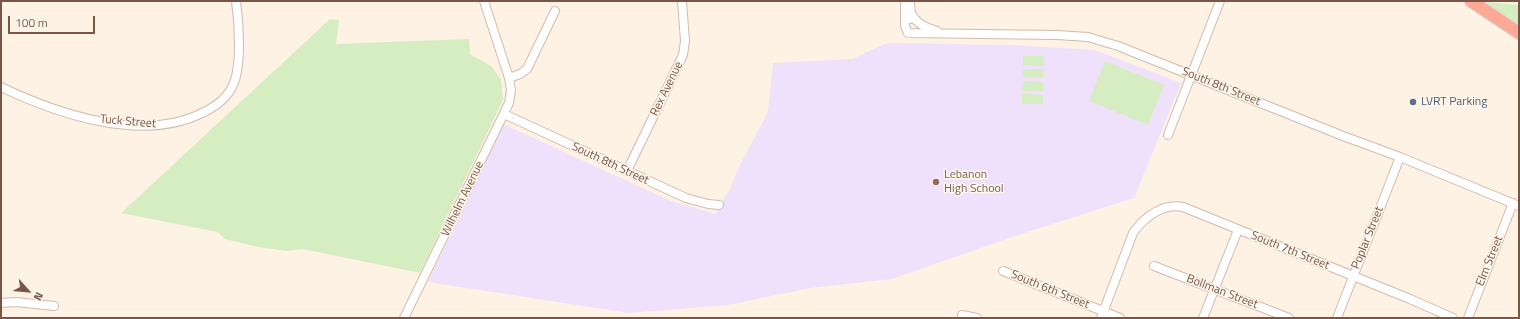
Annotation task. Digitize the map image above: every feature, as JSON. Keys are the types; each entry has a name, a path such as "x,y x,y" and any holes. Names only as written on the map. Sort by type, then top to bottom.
{"highway":[{"path":"1471,1 1519,33"}],"street":[{"name":"Tuck Street","path":"1,87 45,106 72,114 102,120 144,125 166,124 187,120 220,103 234,84 238,62 236,1"},
{"name":"Wilhelm Avenue","path":"404,318 504,114 510,97 509,78 484,1"},
{"name":"Rex Avenue","path":"627,171 683,55 685,41 682,1"},
{"path":"905,1 905,26 908,33"},
{"path":"908,33 911,25 910,1"},
{"path":"1168,135 1220,1"},
{"path":"509,78 520,74 527,69 555,11"},
{"path":"911,14 921,25 946,34"},
{"name":"South 8th Street","path":"908,33 1057,35 1088,37 1118,46 1342,136 1400,157 1516,205"},
{"name":"South 8th Street","path":"504,114 686,198 708,204 719,205"},
{"name":"Poplar Street","path":"1337,318 1400,157"},
{"name":"Elm Street","path":"1468,318 1516,205"},
{"name":"South 7th Street","path":"1103,315 1133,233 1139,223 1153,213 1176,206 1183,207 1410,299 1453,318"},
{"path":"1203,318 1238,230"},
{"name":"Bollman Street","path":"1154,266 1289,318"},
{"name":"South 6th Street","path":"1003,270 1103,315 1120,318"},
{"path":"1,302 54,306"},
{"path":"962,315 977,318"}],"shaded area":[{"name":"Lebanon High School","path":"887,43 1012,45 1095,50 1181,83 1134,198 1018,235 892,279 810,288 728,305 629,313 428,282 503,124 671,201 715,214 730,189 739,167 768,112 773,63 852,59"}],"green space":[{"path":"1487,2 1519,5 1519,24 1486,4"},
{"path":"330,19 339,20 336,44 469,39 470,54 491,66 501,79 503,100 420,273 303,249 287,251 258,247 225,239 218,232 121,213"},
{"path":"1023,56 1044,56 1044,66 1023,65"},
{"path":"1105,61 1164,85 1148,125 1089,101"},
{"path":"1023,69 1044,69 1043,78 1023,78"},
{"path":"1023,81 1043,82 1043,91 1022,91"},
{"path":"1022,94 1043,95 1043,104 1022,104"}],"place":[{"name":"LVRT Parking","path":"1413,102"},
{"name":"Lebanon High School","path":"936,182"}]}
